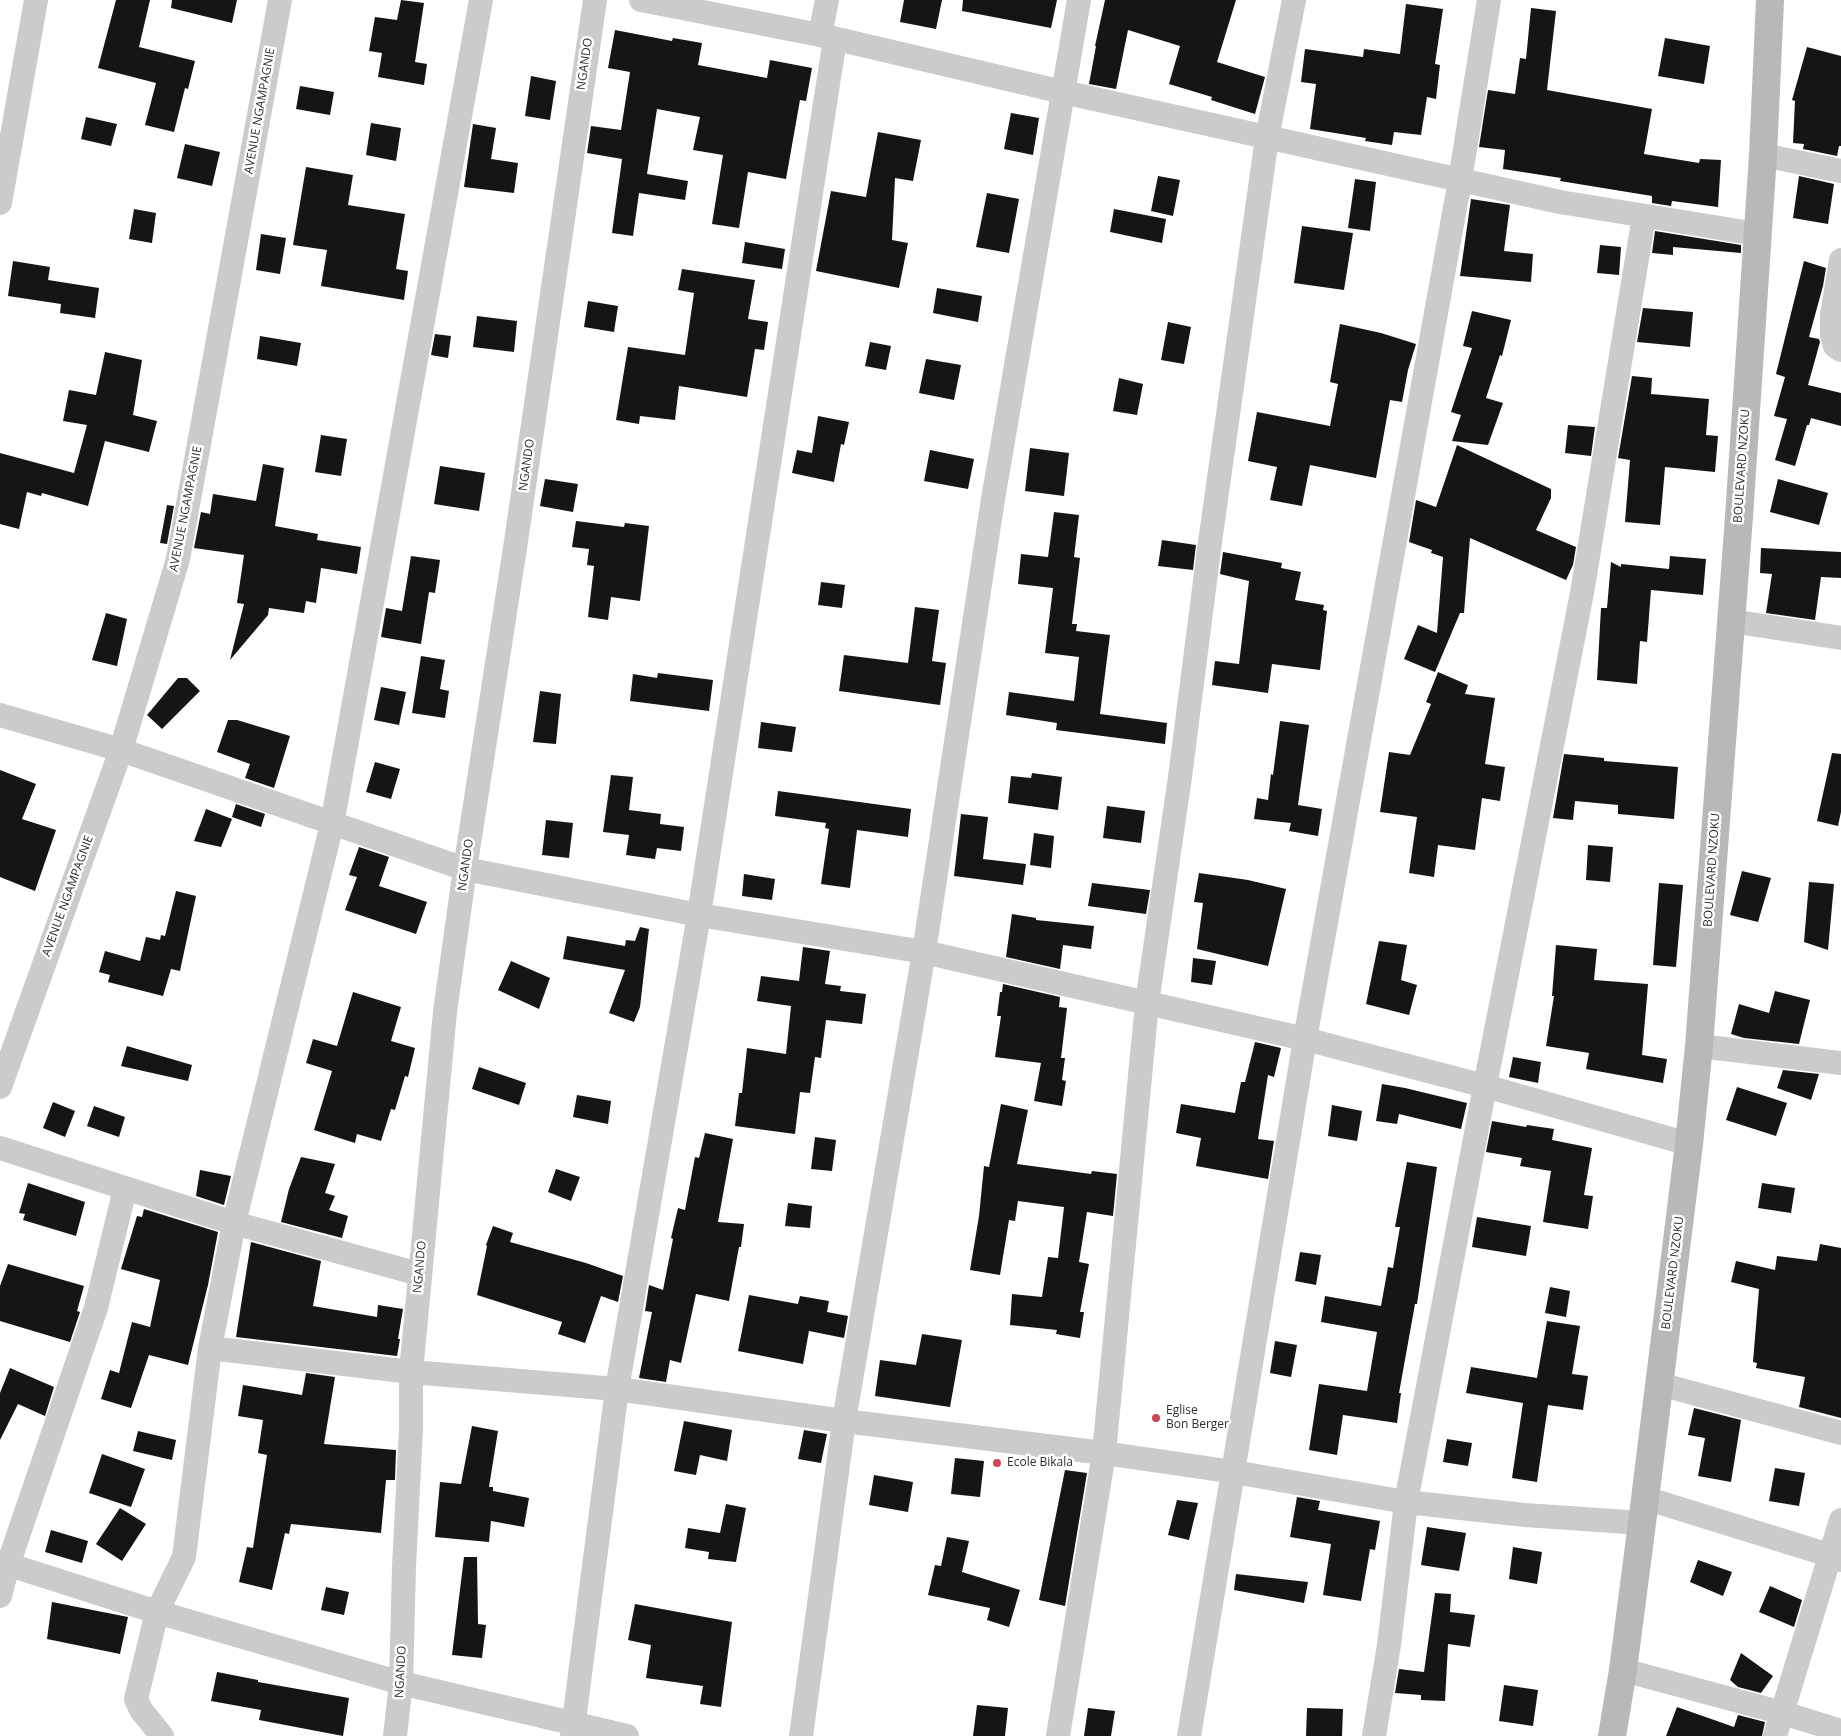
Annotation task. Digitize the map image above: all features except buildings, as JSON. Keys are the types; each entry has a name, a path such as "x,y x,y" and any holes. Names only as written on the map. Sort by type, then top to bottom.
{"street":[{"path":"0,203 36,0"},
{"name":"AVENUE NGAMPAGNIE","path":"0,1087 121,750 178,559 280,0"},
{"path":"162,1736 141,1710 136,1699 157,1612 184,1557 210,1348 234,1223 332,824 481,0"},
{"name":"NGANDO","path":"395,1736 401,1683 404,1567 411,1429 411,1372 445,1012 595,0"},
{"path":"641,0 827,37 1267,138 1560,202 1758,234"},
{"path":"572,1730 617,1389 698,915 827,37 828,0"},
{"path":"801,1736 844,1421 924,952 993,499 1079,0"},
{"path":"1058,1736 1104,1453 1146,1003 1180,777 1210,542 1267,138 1294,0"},
{"path":"1189,1736 1305,1039 1460,180 1489,0"},
{"name":"BOULEVARD NZOKU","path":"1612,1736 1623,1670 1689,1144 1699,1046 1758,234 1770,0"},
{"path":"1763,155 1841,172"},
{"path":"1374,1736 1406,1502 1485,1086 1582,593 1644,216"},
{"path":"1841,260 1832,315 1832,335 1835,346 1841,350"},
{"path":"1731,621 1841,638"},
{"path":"0,715 121,750 465,869 698,915 924,952 1305,1039 1485,1086 1689,1144"},
{"path":"1699,1046 1841,1063"},
{"path":"0,1148 234,1223 419,1274"},
{"path":"0,1596 4,1563 96,1308 125,1189"},
{"path":"210,1348 411,1372 617,1389 844,1421 1104,1453 1234,1472 1406,1502 1525,1515 1643,1510 1835,1558"},
{"path":"1659,1384 1841,1433"},
{"path":"1775,1736 1835,1558 1841,1520"},
{"path":"4,1563 157,1612 401,1683 572,1730 627,1736"},
{"path":"1623,1670 1783,1713 1841,1731"}],"place":[{"name":"Eglise Bon Berger","path":"1156,1418"},
{"name":"Ecole Bikala","path":"997,1463"}]}
